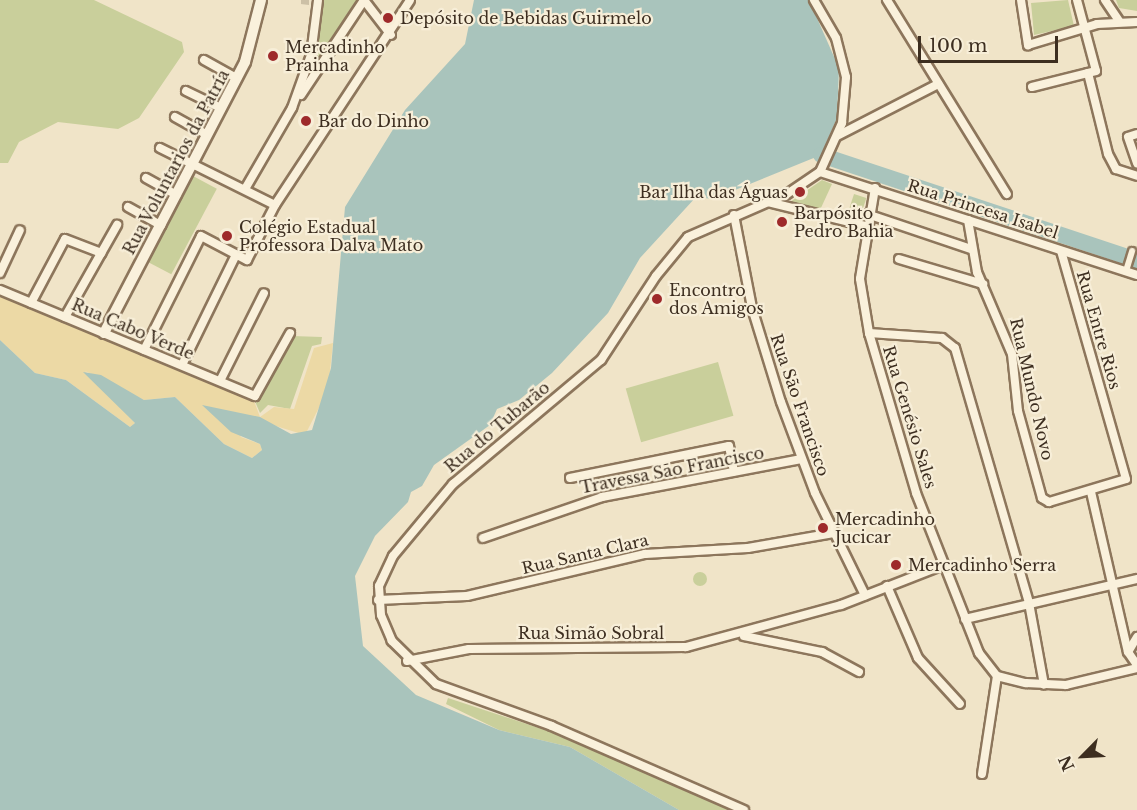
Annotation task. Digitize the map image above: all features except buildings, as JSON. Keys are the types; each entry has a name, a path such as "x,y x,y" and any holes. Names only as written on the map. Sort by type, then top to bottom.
{"street":[{"name":"Rua Voluntarios da Patría","path":"104,333 237,78 261,0"},
{"path":"292,108 311,55 318,0"},
{"path":"246,189 292,108 364,0 391,35"},
{"path":"144,350 201,236 247,260 275,205 391,35 410,0"},
{"path":"814,0 843,57 846,100 837,136 822,168"},
{"path":"887,0 1007,194"},
{"path":"1021,0 1028,45 1084,27 1119,21 1137,22"},
{"path":"1032,87 1096,71 1077,0"},
{"path":"1105,0 1119,21"},
{"path":"204,60 237,78"},
{"path":"1088,73 1111,162 1122,173 1137,176"},
{"path":"837,136 938,84"},
{"path":"186,91 221,108"},
{"path":"174,117 207,135"},
{"path":"1137,134 1128,137 1137,163"},
{"path":"160,148 275,205"},
{"name":"Rua Princesa Isabel","path":"822,168 968,220 1137,275"},
{"name":"Rua do Tubarão","path":"378,600 393,556 453,484 602,360 656,276 688,237 768,202 822,168"},
{"path":"146,178 177,195"},
{"name":"Rua Genésio Sales","path":"875,188 867,214 860,279 868,333 896,434 964,619 979,653 997,676"},
{"path":"768,202 866,226"},
{"path":"128,207 161,225"},
{"path":"867,214 971,249"},
{"name":"Rua São Francisco","path":"734,215 752,308 801,459 865,595"},
{"name":"Rua Mundo Novo","path":"968,220 971,249 982,284 1012,354 1018,411 1042,498 1049,502 1091,492"},
{"path":"65,317 117,225"},
{"path":"0,273 20,230"},
{"path":"31,303 65,239 101,253"},
{"name":"Rua Entre Rios","path":"1061,251 1125,475 1122,484 1091,492"},
{"path":"1126,271 1132,251"},
{"path":"182,365 236,255"},
{"path":"899,259 982,284"},
{"name":"Rua Cabo Verde","path":"0,290 255,396 290,333"},
{"path":"220,381 264,293"},
{"path":"868,333 905,333 952,343 1029,603 1044,685"},
{"path":"570,477 729,446 734,472"},
{"name":"Travessa Sāo Francisco","path":"483,538 602,497 801,459"},
{"path":"982,774 997,676 1044,685 1079,683 1137,666 1128,652 1091,492"},
{"name":"Rua Santa Clara","path":"378,600 466,596 645,554 748,548 834,533"},
{"name":"Rua Simão Sobral","path":"407,661 470,649 664,649 741,636 865,595 944,565"},
{"path":"964,619 1137,579"},
{"path":"887,586 918,658 960,704"},
{"path":"378,600 385,626 407,661 449,691 552,726 744,810"},
{"path":"741,636 815,650 859,672"},
{"path":"1128,652 1137,637"}],"green space":[{"path":"0,0 94,0 182,42 184,52 139,118 118,129 58,122 19,142 8,163 0,163"},
{"path":"321,0 361,0 312,73 308,71"},
{"path":"1068,0 1074,26 1034,35 1031,3"},
{"path":"1116,0 1137,0 1137,11 1119,8"},
{"path":"193,176 217,189 171,274 147,262"},
{"path":"822,180 832,184 820,210 790,202"},
{"path":"854,194 866,198 859,221 847,217"},
{"path":"292,336 322,337 321,344 312,346 290,409 268,405 260,413 254,399"},
{"path":"718,362 733,416 641,442 626,388"},
{"path":"697,572 703,572 707,579 703,586 697,586 693,582 693,576"},
{"path":"448,698 575,740 731,810 679,810 570,747 499,730 446,704"}],"sand":[{"path":"0,296 254,401 260,417 274,407 294,409 314,348 333,343 328,390 305,435 230,412 241,437 260,444 262,450 252,458 224,444 175,397 144,400 85,371 135,423 130,427 66,380 35,373 0,340"}],"water":[{"path":"474,0 809,0 839,68 837,118 821,155 713,199 696,197 640,258 608,313 552,373 519,400 497,409 490,425 434,465 422,486 411,492 408,502 375,536 355,576 363,646 416,695 499,730 570,747 679,810 0,810 0,340 35,373 66,380 130,427 135,423 83,372 101,375 144,400 175,397 224,444 252,458 262,450 260,444 231,432 202,405 260,417 291,434 312,430 331,368 345,207 405,110 465,44"}],"waterway":[{"path":"821,155 1137,260"}],"tunnel":[{"path":"301,0 318,2"}],"place":[{"name":"Depósito de Bebidas Guirmelo","path":"388,18"},
{"name":"Mercadinho Prainha","path":"273,56"},
{"name":"Bar do Dinho","path":"306,121"},
{"name":"Bar Ilha das Águas","path":"800,192"},
{"name":"Barpósito Pedro Bahia","path":"782,222"},
{"name":"Colégio Estadual Professora Dalva Mato","path":"227,236"},
{"name":"Encontro dos Amigos","path":"657,299"},
{"name":"Mercadinho Jucicar","path":"823,528"},
{"name":"Mercadinho Serra","path":"896,565"}]}
